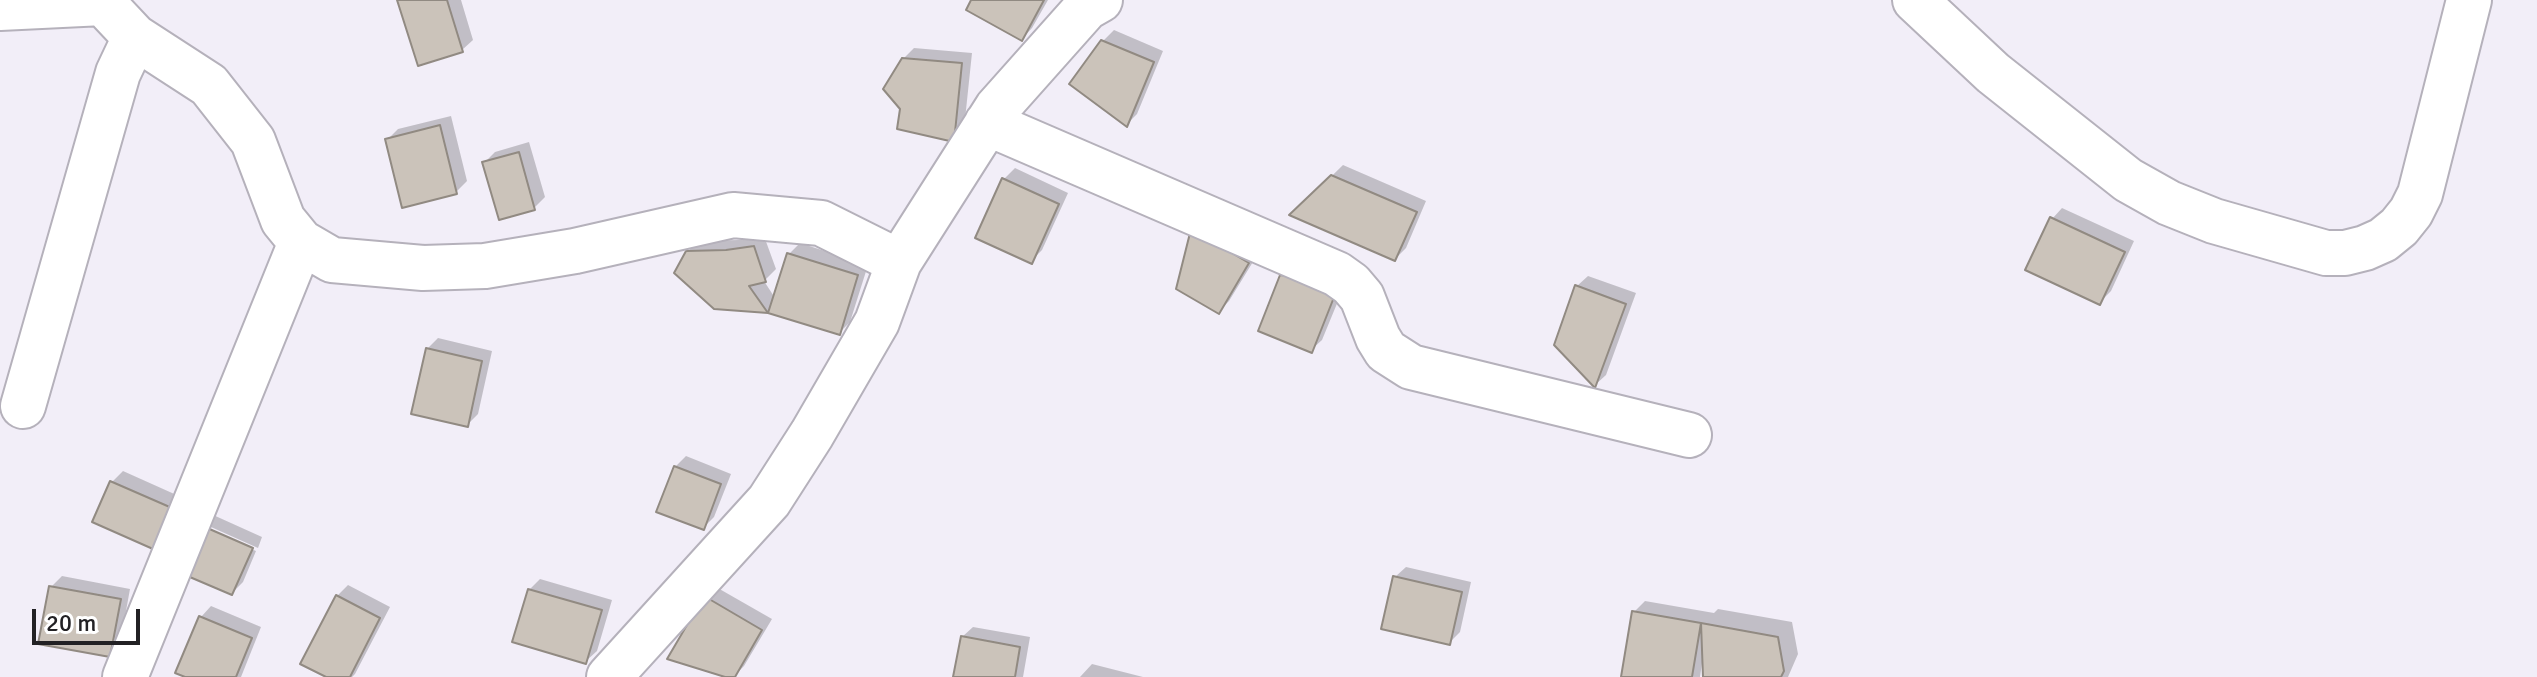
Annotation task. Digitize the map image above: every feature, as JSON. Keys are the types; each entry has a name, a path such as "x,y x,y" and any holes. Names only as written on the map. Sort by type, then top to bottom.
{"street":[{"path":"609,677 769,501 877,322 899,262 987,123 1086,8 1100,0"},
{"path":"1915,0 1993,73 2128,180 2169,203 2214,221 2306,248 2336,253 2365,248 2383,240 2411,212 2420,194 2469,0"},
{"path":"0,8 118,11 209,85 253,141 283,220 301,242 332,260 423,268 485,266 575,251 733,215 821,223 899,262"},
{"path":"23,406 118,73 118,11"},
{"path":"987,123 1337,274 1362,297 1386,351 1411,367 1689,435"},
{"path":"125,677 301,242"}],"building":[{"path":"397,0 447,0 463,52 418,66"},
{"path":"971,0 1044,0 1022,41 966,10"},
{"path":"1101,40 1154,62 1127,127 1069,84"},
{"path":"902,58 962,63 954,142 897,129 900,109 883,89"},
{"path":"440,125 457,194 402,208 385,139"},
{"path":"519,152 535,210 499,220 482,162"},
{"path":"1331,175 1417,212 1395,261 1289,215"},
{"path":"1002,178 1059,204 1032,264 975,238"},
{"path":"2050,217 2125,252 2100,305 2025,270"},
{"path":"1191,229 1249,263 1219,314 1176,289"},
{"path":"754,246 766,282 749,286 768,313 714,309 674,273 686,251"},
{"path":"787,253 858,275 840,335 768,313"},
{"path":"1280,275 1340,282 1312,353 1258,331"},
{"path":"1575,285 1626,304 1595,388 1554,345"},
{"path":"426,348 482,361 468,427 411,414"},
{"path":"674,466 721,484 704,530 656,512"},
{"path":"110,481 172,508 153,549 92,522"},
{"path":"198,524 253,548 232,595 178,572"},
{"path":"1393,576 1462,592 1450,645 1381,629"},
{"path":"49,586 121,599 110,657 38,644"},
{"path":"528,589 602,610 586,664 512,642"},
{"path":"336,595 380,618 350,677 326,677 300,664"},
{"path":"704,596 762,630 735,677 725,677 667,659"},
{"path":"1632,611 1701,623 1692,677 1621,677"},
{"path":"199,616 252,638 236,677 185,677 175,673"},
{"path":"1701,623 1778,637 1784,671 1781,677 1703,677"},
{"path":"961,636 1020,647 1015,677 953,677"}]}
